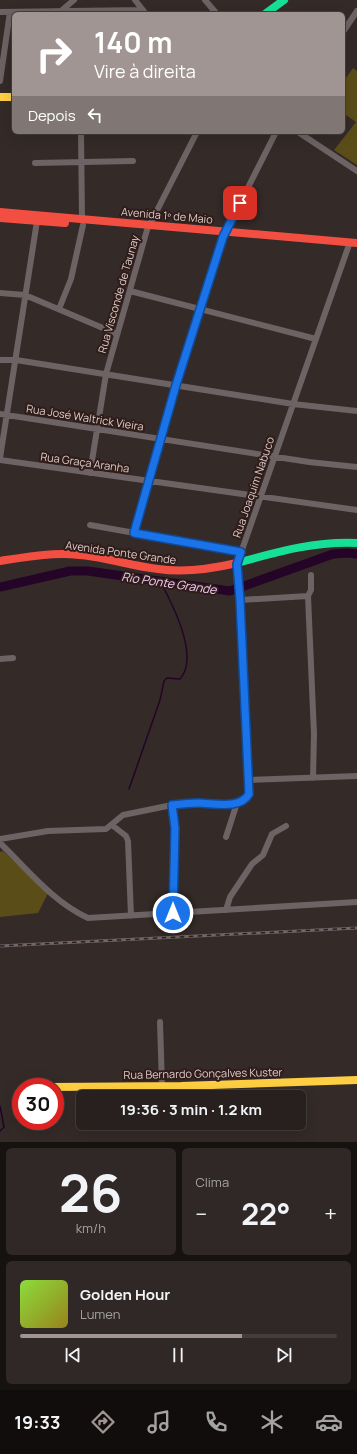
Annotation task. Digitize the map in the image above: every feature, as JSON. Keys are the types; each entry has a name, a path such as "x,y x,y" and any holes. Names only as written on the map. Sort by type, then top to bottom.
{"street":[{"path":"61,11 74,0"},
{"path":"135,0 145,12"},
{"path":"205,0 215,12"},
{"path":"269,12 284,0"},
{"path":"345,29 357,11"},
{"path":"0,12 145,12"},
{"path":"0,81 10,12"},
{"path":"0,97 12,97"},
{"path":"59,309 71,279 82,222 81,134"},
{"name":"Rua Visconde de Taunay","path":"90,473 106,374 148,227 196,134"},
{"path":"134,533 176,385 225,234 275,134"},
{"path":"301,134 357,171"},
{"path":"35,163 133,161"},
{"name":"Avenida 1º de Maio","path":"0,212 82,222 353,245"},
{"name":"Avenida 1º de Maio","path":"0,218 82,222"},
{"path":"0,459 3,415 16,360 37,221"},
{"name":"Rua Joaquim Nabuco","path":"226,837 237,803 246,799 249,794 237,564 316,339 353,245"},
{"path":"130,290 316,339"},
{"path":"0,293 25,295 117,334"},
{"path":"0,360 16,360 293,404 357,411"},
{"name":"Rua José Waltrick Vieira","path":"3,415 310,462 357,467"},
{"name":"Rua Graça Aranha","path":"0,459 357,510"},
{"path":"90,525 241,552"},
{"name":"Avenida Ponte Grande","path":"0,561 38,555 74,554 180,571 202,570 237,564 310,544 330,542 357,543"},
{"path":"311,576 311,590 308,596 314,734 314,778"},
{"path":"240,600 308,596"},
{"path":"0,659 13,658"},
{"path":"249,780 357,776"},
{"path":"0,839 41,832 106,829 123,815 172,805 189,803 237,803"},
{"path":"172,805 175,828 173,913"},
{"path":"112,825 126,836 128,841 131,916"},
{"path":"226,910 230,897 252,864 262,855 272,834 286,826"},
{"path":"0,843 59,900 77,913 88,918 357,902"},
{"path":"160,1022 162,1086"},
{"name":"Rua Bernardo Gonçalves Kuster","path":"64,1087 162,1086 357,1080"}],"shaded area":[{"path":"353,68 357,71 357,165 334,150 356,122 345,114 345,79"},
{"path":"3,851 48,893 38,913 0,917 0,852"}],"waterway":[{"name":"Rio Ponte Grande","path":"0,587 70,571 88,571 230,591 333,554 357,554"},
{"path":"129,789 160,700 164,681 167,678 180,679 185,669 187,658 186,644 182,630 171,602 160,581"},
{"path":"0,1106 4,1127 0,1131"}],"railway":[{"path":"0,946 357,928"}],"traffic: fast":[{"path":"268,12 284,0"},
{"path":"237,563 296,548 326,544 357,543"}],"traffic: slow":[{"path":"0,97 12,97"},
{"path":"64,1087 181,1086 357,1080"}],"traffic: jam":[{"path":"0,212 357,243"},
{"path":"0,218 65,223"},
{"path":"0,561 40,555 69,554 89,556 148,568 178,571 208,569 237,563"}],"route":[{"path":"173,913 173,852 175,828 172,805 189,803 231,804 243,801 249,794 237,564 241,552 134,533 176,385 223,237 240,203"}]}
